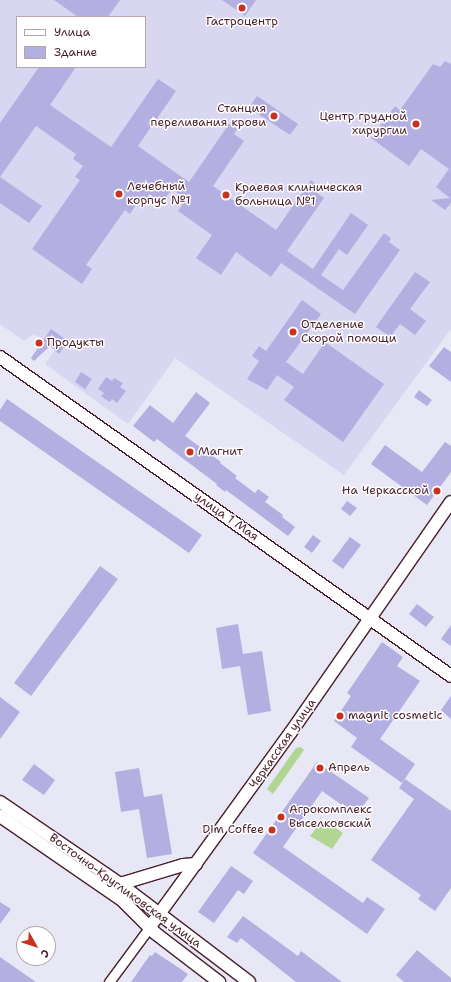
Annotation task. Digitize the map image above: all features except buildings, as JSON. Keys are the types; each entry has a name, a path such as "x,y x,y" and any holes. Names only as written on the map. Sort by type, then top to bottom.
{"street":[{"name":"улица 1 Мая","path":"0,357 451,676"},
{"name":"Черкасская улица","path":"109,982 160,915 371,618 451,502"},
{"name":"Восточно-Кругликовская улица","path":"0,802 120,884 249,982"},
{"name":"Восточно-Кругликовская улица","path":"0,816 123,901 149,928 219,982"},
{"path":"120,884 183,865 196,864"}],"shaded area":[{"name":"Краевая клиническая больница №1","path":"0,0 451,0 451,329 344,475 175,358 128,424 45,364 55,350 34,334 24,341 0,324"}],"green space":[{"path":"301,747 304,750 273,794 267,789 296,748"},
{"path":"323,820 343,833 332,849 310,836"}],"place":[{"name":"Гастроцентр","path":"242,8"},
{"name":"Станция переливания крови","path":"274,116"},
{"name":"Центр грудной хирургии","path":"416,124"},
{"name":"Лечебный корпус №1","path":"119,194"},
{"name":"Краевая клиническая больница №1","path":"226,195"},
{"name":"Отделение Скорой помощи","path":"293,332"},
{"name":"Продукты","path":"39,343"},
{"name":"Магнит","path":"190,452"},
{"name":"На Черкасской","path":"437,491"},
{"name":"magnit cosmetic","path":"340,716"},
{"name":"Апрель","path":"320,768"},
{"name":"Агрокомплекс Выселковский","path":"281,817"},
{"name":"Dim Coffee","path":"272,830"}]}
